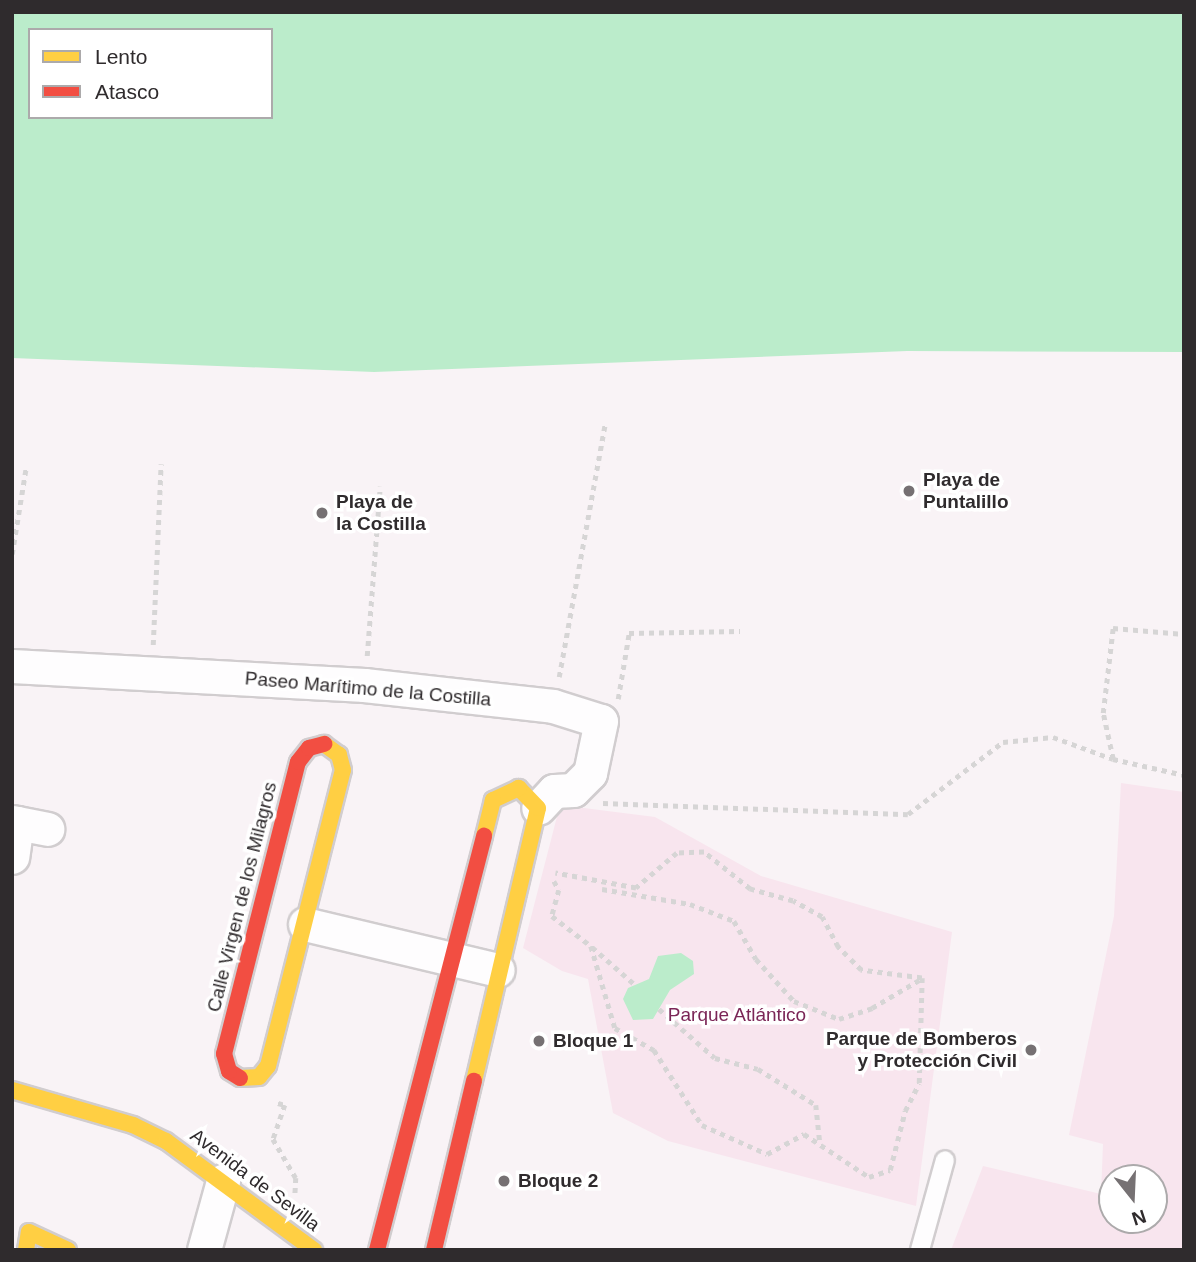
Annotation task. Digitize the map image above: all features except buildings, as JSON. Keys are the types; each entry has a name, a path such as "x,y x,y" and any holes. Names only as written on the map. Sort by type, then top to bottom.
{"street":[{"name":"Paseo Marítimo de la Costilla","path":"12,666 364,685 553,706 601,721"},
{"path":"434,1250 538,808 554,791 573,790 590,773 601,721"},
{"name":"Calle Virgen de los Milagros","path":"324,744 339,755 343,770 305,923 268,1066 259,1077 243,1080 229,1071 224,1054 298,762 309,748 324,744"},
{"path":"377,1250 494,800 519,788 538,808"},
{"path":"12,857 25,825"},
{"path":"305,923 498,970"},
{"name":"Avenida de Sevilla","path":"12,1090 133,1125 172,1144 314,1250"},
{"path":"204,1250 223,1181"},
{"path":"26,1250 29,1232 68,1250"}],"lane":[{"path":"920,1250 945,1160"}],"path":[{"path":"553,706 605,423"},
{"path":"152,674 161,464"},
{"path":"12,554 26,468"},
{"path":"364,685 380,486"},
{"path":"1113,760 1103,713 1112,628 1184,634"},
{"path":"601,721 617,707 629,633 740,631"},
{"path":"599,802 908,814 1003,741 1052,737 1113,760 1184,775"},
{"path":"633,983 552,916 559,890 549,870 636,888 677,853 704,852 750,889 793,901 822,917 838,947 861,970 922,978"},
{"path":"602,889 690,904 734,921 756,959 794,1001 839,1019 872,1008 922,978"},
{"path":"591,946 615,1028 654,1050 702,1125 768,1154 804,1134 869,1177 890,1170 905,1111 919,1083 922,978"},
{"path":"659,1009 715,1058 758,1069 816,1105 820,1144"},
{"path":"274,1101 285,1105 272,1139 296,1178 295,1201"}],"green space":[{"path":"1121,783 1184,792 1184,1250 951,1250 983,1166 1098,1193 1098,1234 1168,1234 1168,1164 1102,1164 1103,1144 1069,1135 1114,916"},
{"name":"Parque Atlántico","path":"560,805 655,817 761,876 952,932 916,1206 668,1141 613,1113 588,979 562,971 523,948"}],"shaded area":[{"path":"12,12 1184,12 1184,352 907,351 374,372 12,358"},
{"path":"681,953 693,961 694,974 670,990 653,1019 633,1020 623,999 628,988 649,979 658,956"}],"traffic: slow":[{"path":"240,1078 259,1077 268,1066 343,770 339,755 324,744"},
{"path":"474,1081 538,808 519,788 493,800 484,836"},
{"path":"12,1090 133,1125 166,1141 314,1250"},
{"path":"26,1250 29,1232 68,1250"}],"traffic: jam":[{"path":"240,1078 229,1071 224,1054 298,762 309,748 324,744"},
{"path":"377,1250 484,836"},
{"path":"434,1250 474,1081"}],"place":[{"name":"Playa de Puntalillo","path":"909,491"},
{"name":"Playa de la Costilla","path":"322,513"},
{"name":"Bloque 1","path":"539,1041"},
{"name":"Parque de Bomberos y Protección Civil","path":"1031,1050"},
{"name":"Bloque 2","path":"504,1181"}]}
